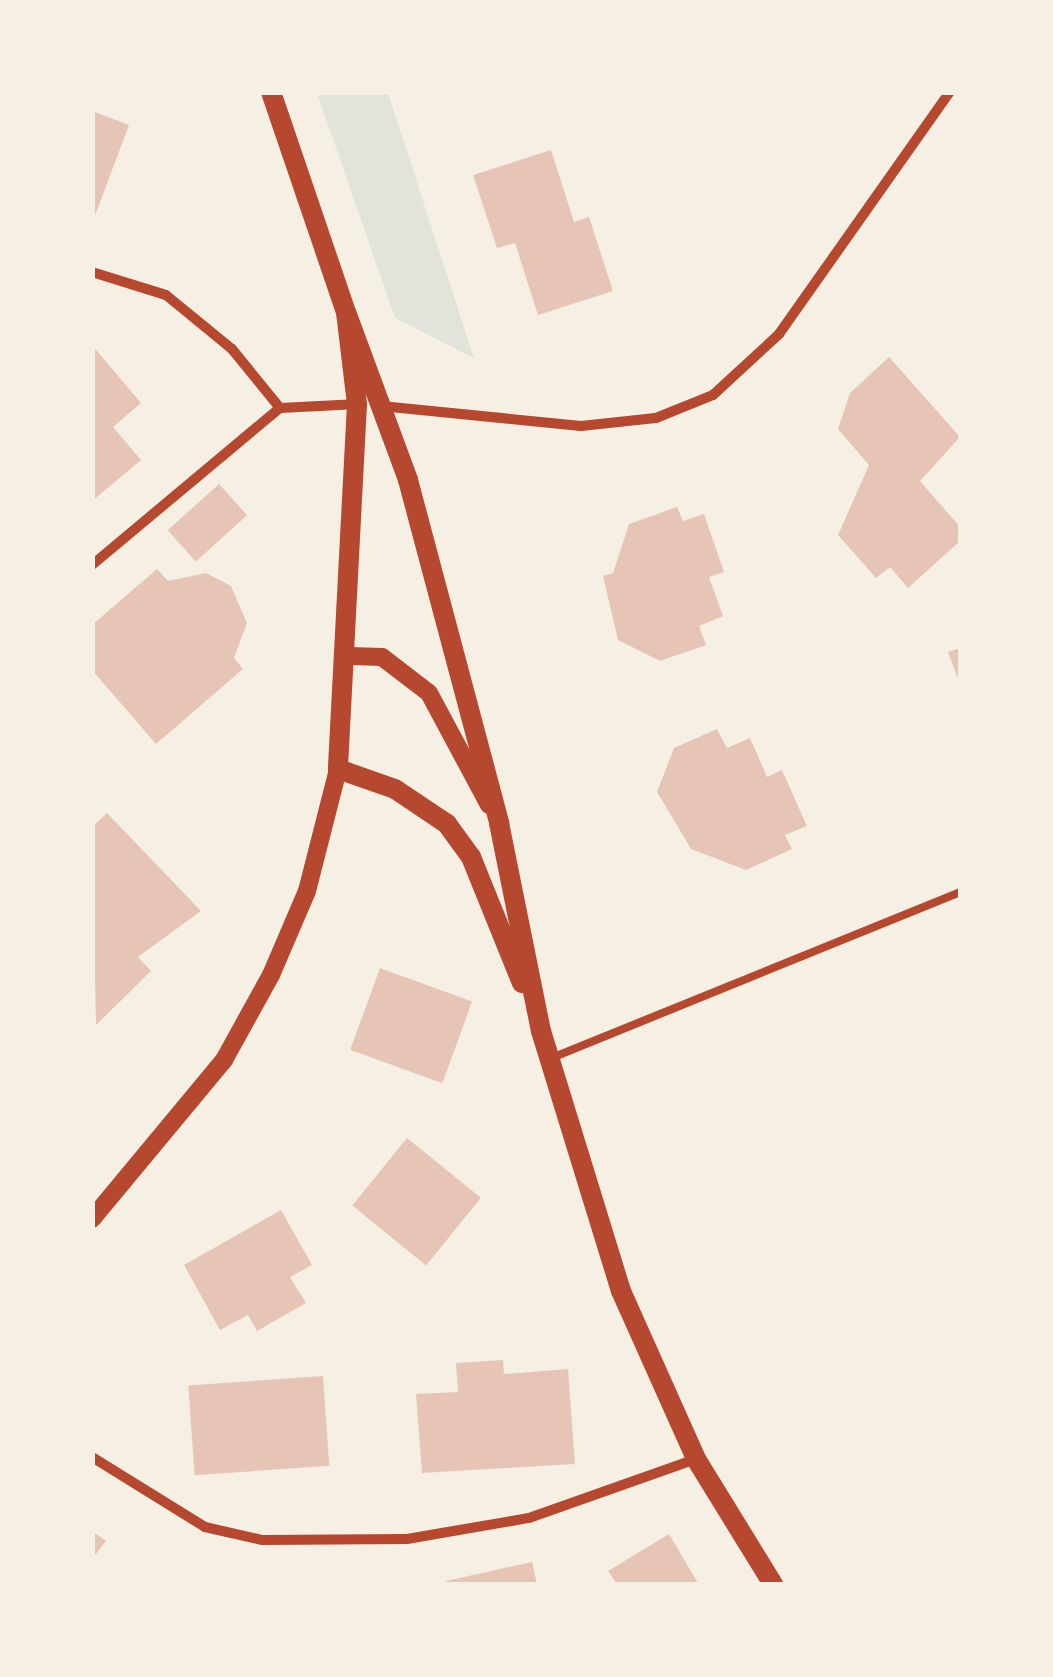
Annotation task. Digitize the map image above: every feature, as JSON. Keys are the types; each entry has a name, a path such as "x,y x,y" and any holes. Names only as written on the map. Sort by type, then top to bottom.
{"main road":[{"path":"271,92 382,406 499,823 541,1032"},
{"path":"346,312 357,404 350,656 338,769 394,788 447,824 471,858 541,1032 621,1291 696,1459 773,1584"}],"street":[{"path":"92,565 280,408 357,404 581,426 656,418 714,395 779,334 950,92"},
{"path":"92,272 166,295 232,349 280,408"},
{"path":"350,656 382,657 429,692 499,823"},
{"path":"92,1219 188,1107 261,992 307,892 338,769"},
{"path":"92,1457 205,1527 262,1540 407,1539 529,1518 696,1459"}],"lane":[{"path":"550,1059 960,892"}],"shaded area":[{"path":"317,93 388,93 474,358 395,318"}],"building":[{"path":"92,111 129,125 93,221 92,220"},
{"path":"551,150 574,222 589,217 613,291 538,315 515,243 497,248 473,175"},
{"path":"92,345 141,403 113,427 141,460 92,501"},
{"path":"889,357 960,437 920,481 960,527 960,541 908,588 890,567 876,578 838,535 869,465 838,429 850,393"},
{"path":"219,484 247,515 196,561 168,530"},
{"path":"677,507 683,521 704,514 724,572 709,577 723,616 699,626 706,645 660,661 618,640 603,576 613,573 629,524"},
{"path":"157,569 168,581 206,573 231,586 247,623 234,658 243,669 156,744 92,670 92,625"},
{"path":"960,648 960,684 948,652"},
{"path":"717,729 727,748 750,738 767,777 782,770 807,826 785,835 792,849 746,870 691,849 657,792 674,748"},
{"path":"107,813 201,911 138,957 151,971 96,1025 92,827"},
{"path":"380,968 472,1002 442,1083 350,1050"},
{"path":"407,1138 481,1198 426,1265 352,1206"},
{"path":"281,1210 312,1265 290,1277 306,1303 257,1331 248,1315 220,1330 184,1265"},
{"path":"503,1360 504,1374 568,1369 575,1464 422,1473 416,1394 458,1392 456,1363"},
{"path":"323,1376 329,1466 195,1475 188,1385"},
{"path":"92,1531 106,1541 92,1559"},
{"path":"669,1534 698,1583 617,1584 608,1571"},
{"path":"532,1562 537,1584 446,1581"}]}
